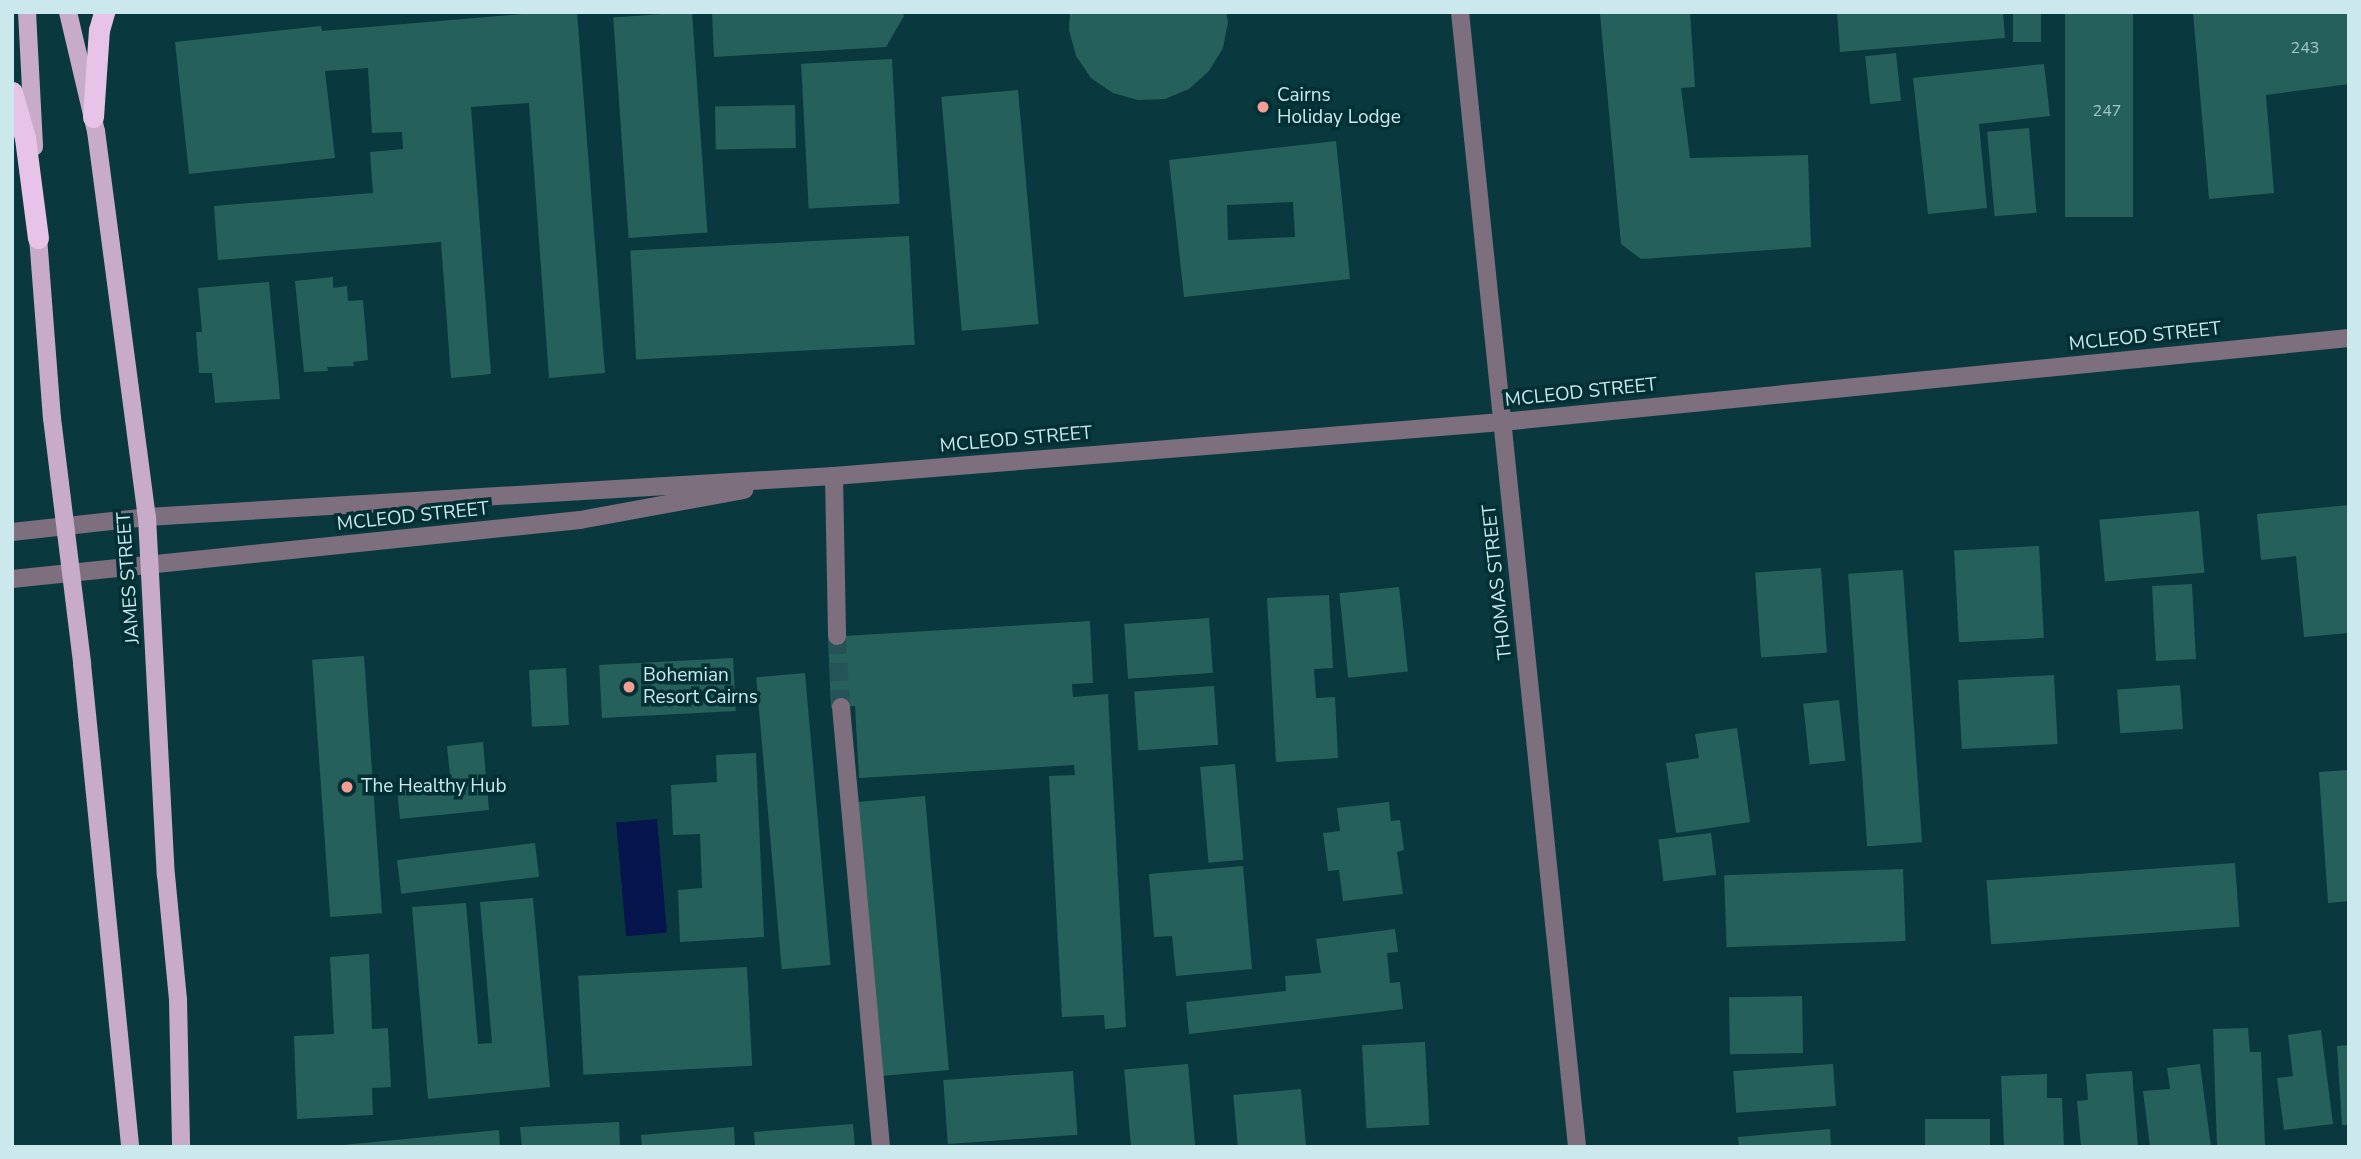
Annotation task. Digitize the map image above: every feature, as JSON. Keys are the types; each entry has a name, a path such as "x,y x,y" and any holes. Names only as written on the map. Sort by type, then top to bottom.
{"highway":[{"path":"93,117 99,30 104,12"},
{"path":"12,92 25,138 38,237"}],"main road":[{"path":"27,12 38,237 52,418 82,664 126,1143"},
{"name":"JAMES STREET","path":"68,12 93,117 132,388 147,517 166,875 178,999 181,1147"}],"street":[{"name":"THOMAS STREET","path":"1460,12 1577,1147"},
{"name":"MCLEOD STREET","path":"12,532 147,517 825,476 1502,422 2349,338"},
{"name":"MCLEOD STREET","path":"12,579 580,520 825,476"},
{"path":"825,476 837,636"},
{"path":"841,707 881,1147"}],"shaded area":[{"path":"657,819 667,933 626,936 616,823"}],"building":[{"path":"547,12 577,12 605,373 549,378 529,103 471,107 491,374 451,378 441,242 218,260 214,206 373,193 370,152 403,149 402,132 372,133 368,68 325,71 335,158 189,174 175,42 321,26 322,31"},
{"path":"692,12 707,232 629,238 613,18"},
{"path":"712,12 902,12 904,16 886,47 714,57"},
{"path":"1070,12 1226,12 1228,22 1223,48 1209,71 1189,89 1165,99 1138,100 1113,93 1091,78 1076,56 1069,30"},
{"path":"1690,12 1695,87 1681,88 1690,158 1808,155 1811,247 1641,259 1621,244 1600,14"},
{"path":"1837,12 2003,12 2005,38 1840,52"},
{"path":"2013,12 2041,12 2041,42 2013,42"},
{"path":"2065,12 2133,12 2133,217 2065,217"},
{"path":"2193,12 2349,12 2349,84 2266,95 2274,193 2209,199"},
{"path":"1896,53 1901,101 1870,104 1865,56"},
{"path":"892,59 900,204 809,209 801,64"},
{"path":"2044,64 2050,116 1979,124 1987,208 1928,214 1913,78"},
{"path":"1018,90 1038,324 962,331 941,97"},
{"path":"795,105 796,148 716,149 715,106"},
{"path":"2029,128 2036,213 1995,216 1987,132"},
{"path":"1336,141 1350,279 1184,297 1169,160","holes":["1293,202 1295,237 1228,240 1227,205"]},
{"path":"909,236 915,345 636,359 630,251"},
{"path":"333,277 333,288 347,286 348,301 363,300 368,360 353,362 354,366 327,367 328,371 304,372 295,281"},
{"path":"269,282 280,399 215,403 212,373 199,373 196,332 202,332 198,288"},
{"path":"2349,505 2349,633 2304,637 2296,556 2261,560 2257,514"},
{"path":"2199,511 2204,573 2105,581 2099,520"},
{"path":"2039,546 2044,638 1959,642 1954,550"},
{"path":"1821,568 1827,653 1761,657 1755,573"},
{"path":"1903,570 1922,842 1867,846 1848,574"},
{"path":"2192,584 2196,659 2156,661 2152,586"},
{"path":"1399,587 1408,672 1348,678 1339,593"},
{"path":"1329,595 1333,668 1314,669 1316,698 1335,697 1338,758 1276,762 1267,598"},
{"path":"1209,618 1213,673 1128,679 1124,624"},
{"path":"1090,621 1093,683 1072,684 1073,697 1108,694 1126,1027 1105,1029 1104,1015 1062,1017 1049,776 1075,775 1074,765 859,778 855,706 831,708 828,637"},
{"name":"The Healthy Hub","path":"364,656 382,913 330,917 312,660"},
{"path":"733,658 736,711 602,718 599,665"},
{"path":"566,668 569,725 532,727 529,670"},
{"path":"805,673 831,965 782,969 756,677"},
{"path":"2054,675 2058,744 1962,749 1958,680"},
{"path":"2180,685 2183,729 2120,733 2117,689"},
{"path":"1214,686 1218,745 1138,750 1134,692"},
{"path":"1839,700 1845,761 1810,764 1803,704"},
{"path":"1737,728 1750,822 1676,833 1666,763 1699,758 1695,734"},
{"path":"483,742 489,810 400,819 397,790 451,785 447,746"},
{"path":"756,753 764,937 680,942 678,890 702,888 700,834 673,835 671,785 717,782 716,755"},
{"path":"1235,764 1243,860 1209,863 1200,767"},
{"path":"2349,770 2349,901 2328,903 2319,772"},
{"path":"925,796 949,1070 881,1076 857,802"},
{"path":"1389,802 1391,821 1400,820 1404,850 1397,852 1403,894 1343,901 1339,870 1328,871 1323,833 1340,831 1337,808"},
{"path":"1711,833 1716,875 1664,881 1658,839"},
{"path":"535,843 539,877 401,894 397,860"},
{"path":"2235,863 2239,927 1991,944 1987,880"},
{"path":"1243,866 1252,969 1176,976 1172,936 1154,937 1149,874"},
{"path":"1903,869 1906,941 1727,947 1724,875"},
{"path":"533,898 550,1087 428,1099 412,907 466,903 478,1044 492,1043 480,902"},
{"path":"1395,929 1398,952 1387,953 1390,983 1400,982 1403,1009 1189,1034 1186,1002 1286,991 1285,976 1321,973 1316,939"},
{"path":"369,954 372,1029 388,1028 391,1087 372,1088 373,1115 297,1119 294,1036 334,1034 330,957"},
{"path":"747,967 752,1066 583,1075 578,976"},
{"path":"1802,996 1803,1053 1730,1054 1729,997"},
{"path":"2248,1028 2250,1052 2261,1052 2265,1146 2217,1147 2213,1029"},
{"path":"2321,1030 2333,1124 2284,1130 2277,1078 2293,1076 2288,1035"},
{"path":"1425,1042 1429,1125 1366,1128 1362,1045"},
{"path":"2349,1045 2349,1125 2342,1125 2337,1046"},
{"path":"1188,1064 1195,1147 1131,1147 1124,1070"},
{"path":"1833,1064 1836,1106 1736,1113 1733,1071"},
{"path":"2200,1064 2211,1147 2150,1147 2143,1091 2170,1089 2167,1068"},
{"path":"1073,1071 1077,1135 948,1144 943,1080"},
{"path":"2132,1071 2138,1147 2081,1147 2077,1101 2088,1100 2086,1074"},
{"path":"2047,1074 2047,1098 2062,1098 2064,1147 2004,1147 2001,1076"},
{"path":"1301,1089 1306,1147 1238,1147 1233,1095"},
{"path":"1925,1119 1990,1119 1990,1147 1925,1147"},
{"path":"619,1122 620,1147 522,1147 520,1127"},
{"path":"853,1124 855,1147 755,1147 754,1132"},
{"path":"734,1127 735,1147 642,1147 641,1135"},
{"path":"1830,1129 1831,1147 1739,1147 1738,1137"},
{"path":"499,1130 500,1147 343,1147 343,1145"}],"tunnel":[{"path":"837,636 841,707"}],"place":[{"name":"Cairns Holiday Lodge","path":"1263,107"},
{"name":"Bohemian Resort Cairns","path":"629,687"},
{"name":"The Healthy Hub","path":"347,787"}]}
